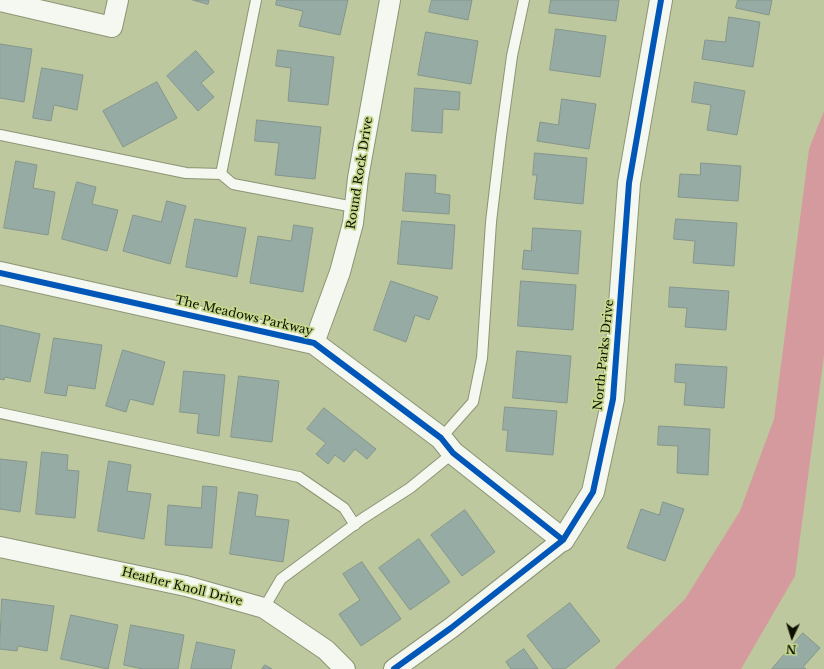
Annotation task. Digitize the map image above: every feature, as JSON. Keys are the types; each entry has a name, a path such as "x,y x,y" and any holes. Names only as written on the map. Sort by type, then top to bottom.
{"street":[{"path":"0,1 112,27 118,0"},
{"name":"Round Rock Drive","path":"314,342 340,272 353,223 359,170 390,0"},
{"name":"North Parks Drive","path":"394,669 451,628 563,540 593,492 613,399 629,183 661,0"},
{"name":"The Meadows Parkway","path":"0,273 314,342 447,446 563,540"},
{"name":"Heather Knoll Drive","path":"0,547 186,586 264,608 326,650 345,669"}],"lane":[{"path":"221,174 256,0"},
{"path":"264,608 281,579 355,525 410,488 447,446 473,402 482,358 491,222 501,137 512,56 524,0"},
{"path":"0,135 186,173 221,174 233,184 354,207"},
{"path":"0,413 299,477 344,508 355,525"}],"shaded area":[{"path":"824,111 824,355 795,576 741,669 614,669 685,599 740,511 774,419 809,149"}],"building":[{"path":"193,0 209,0 208,4"},
{"path":"277,0 348,0 340,35 299,26 303,11 276,5"},
{"path":"432,0 472,0 468,20 429,12"},
{"path":"551,0 619,0 616,21 549,13"},
{"path":"738,0 772,0 769,15 736,8"},
{"path":"729,17 760,22 753,67 702,59 705,40 725,42"},
{"path":"556,29 606,36 600,77 550,70"},
{"path":"426,32 478,41 471,84 418,75"},
{"path":"0,44 32,49 24,102 0,98"},
{"path":"278,50 334,57 328,105 288,101 291,68 276,66"},
{"path":"196,51 214,72 201,83 214,97 198,111 167,76"},
{"path":"42,68 83,75 77,110 54,105 51,121 33,118"},
{"path":"157,82 177,118 123,147 103,111"},
{"path":"695,82 745,91 737,135 707,130 711,105 692,102"},
{"path":"415,88 460,92 459,110 443,109 442,133 412,131"},
{"path":"562,99 596,104 589,149 537,141 540,122 558,125"},
{"path":"257,120 321,127 315,179 275,175 279,143 255,141"},
{"path":"535,153 587,158 583,204 534,199 537,175 533,175"},
{"path":"16,161 37,165 33,188 55,192 48,235 4,228"},
{"path":"701,163 741,166 738,201 678,197 680,174 700,175"},
{"path":"406,173 436,175 435,193 450,195 449,214 403,211"},
{"path":"77,182 96,187 92,204 118,210 107,251 62,239"},
{"path":"167,201 186,206 170,264 123,251 133,215 161,222"},
{"path":"195,219 246,228 237,277 186,267"},
{"path":"676,219 737,223 734,266 693,263 695,241 674,239"},
{"path":"402,221 455,225 452,269 398,264"},
{"path":"294,225 313,228 303,292 250,283 258,236 291,241"},
{"path":"533,228 581,231 578,274 522,269 524,250 531,251"},
{"path":"391,281 438,297 429,320 415,315 406,342 374,330"},
{"path":"521,281 576,285 573,330 518,326"},
{"path":"670,287 729,291 726,330 685,327 687,308 669,307"},
{"path":"0,325 40,334 30,382 5,377 4,380 0,379"},
{"path":"54,338 102,345 95,389 68,385 66,396 45,393"},
{"path":"123,350 165,362 153,405 130,399 126,412 106,406"},
{"path":"517,351 571,356 567,403 513,398"},
{"path":"676,364 727,367 724,408 684,405 686,383 675,382"},
{"path":"184,371 225,375 219,436 197,433 199,414 180,412"},
{"path":"239,376 279,381 272,442 231,437"},
{"path":"505,407 557,411 553,455 506,451 508,430 503,430"},
{"path":"324,408 376,449 367,459 355,449 344,462 335,455 328,464 316,454 326,443 307,429"},
{"path":"659,426 710,429 708,475 677,473 678,446 658,445"},
{"path":"42,452 68,455 67,470 79,471 75,518 36,514"},
{"path":"0,459 27,462 20,512 0,509"},
{"path":"109,461 131,465 127,491 151,494 144,539 98,531"},
{"path":"203,486 217,487 212,548 165,545 168,505 201,508"},
{"path":"239,492 258,495 255,516 289,520 283,562 230,554"},
{"path":"663,502 684,509 665,561 627,548 641,509 659,515"},
{"path":"465,510 495,552 462,576 431,535"},
{"path":"419,539 450,582 410,610 379,568"},
{"path":"362,562 401,619 361,646 339,614 360,600 343,574"},
{"path":"2,599 54,606 47,651 18,646 17,651 0,649"},
{"path":"570,603 600,641 565,669 553,669 527,636"},
{"path":"71,615 118,625 108,669 61,659"},
{"path":"131,625 184,635 178,669 143,669 124,665"},
{"path":"803,633 820,648 803,667 806,669 772,669"},
{"path":"197,642 235,650 231,669 191,669"},
{"path":"524,649 538,669 511,669 506,662"},
{"path":"265,665 272,669 262,669"}],"cycle path":[{"path":"394,669 451,628 563,540 593,492 613,399 629,183 661,0"},
{"path":"0,273 314,343 441,438 453,453 563,540"}]}
